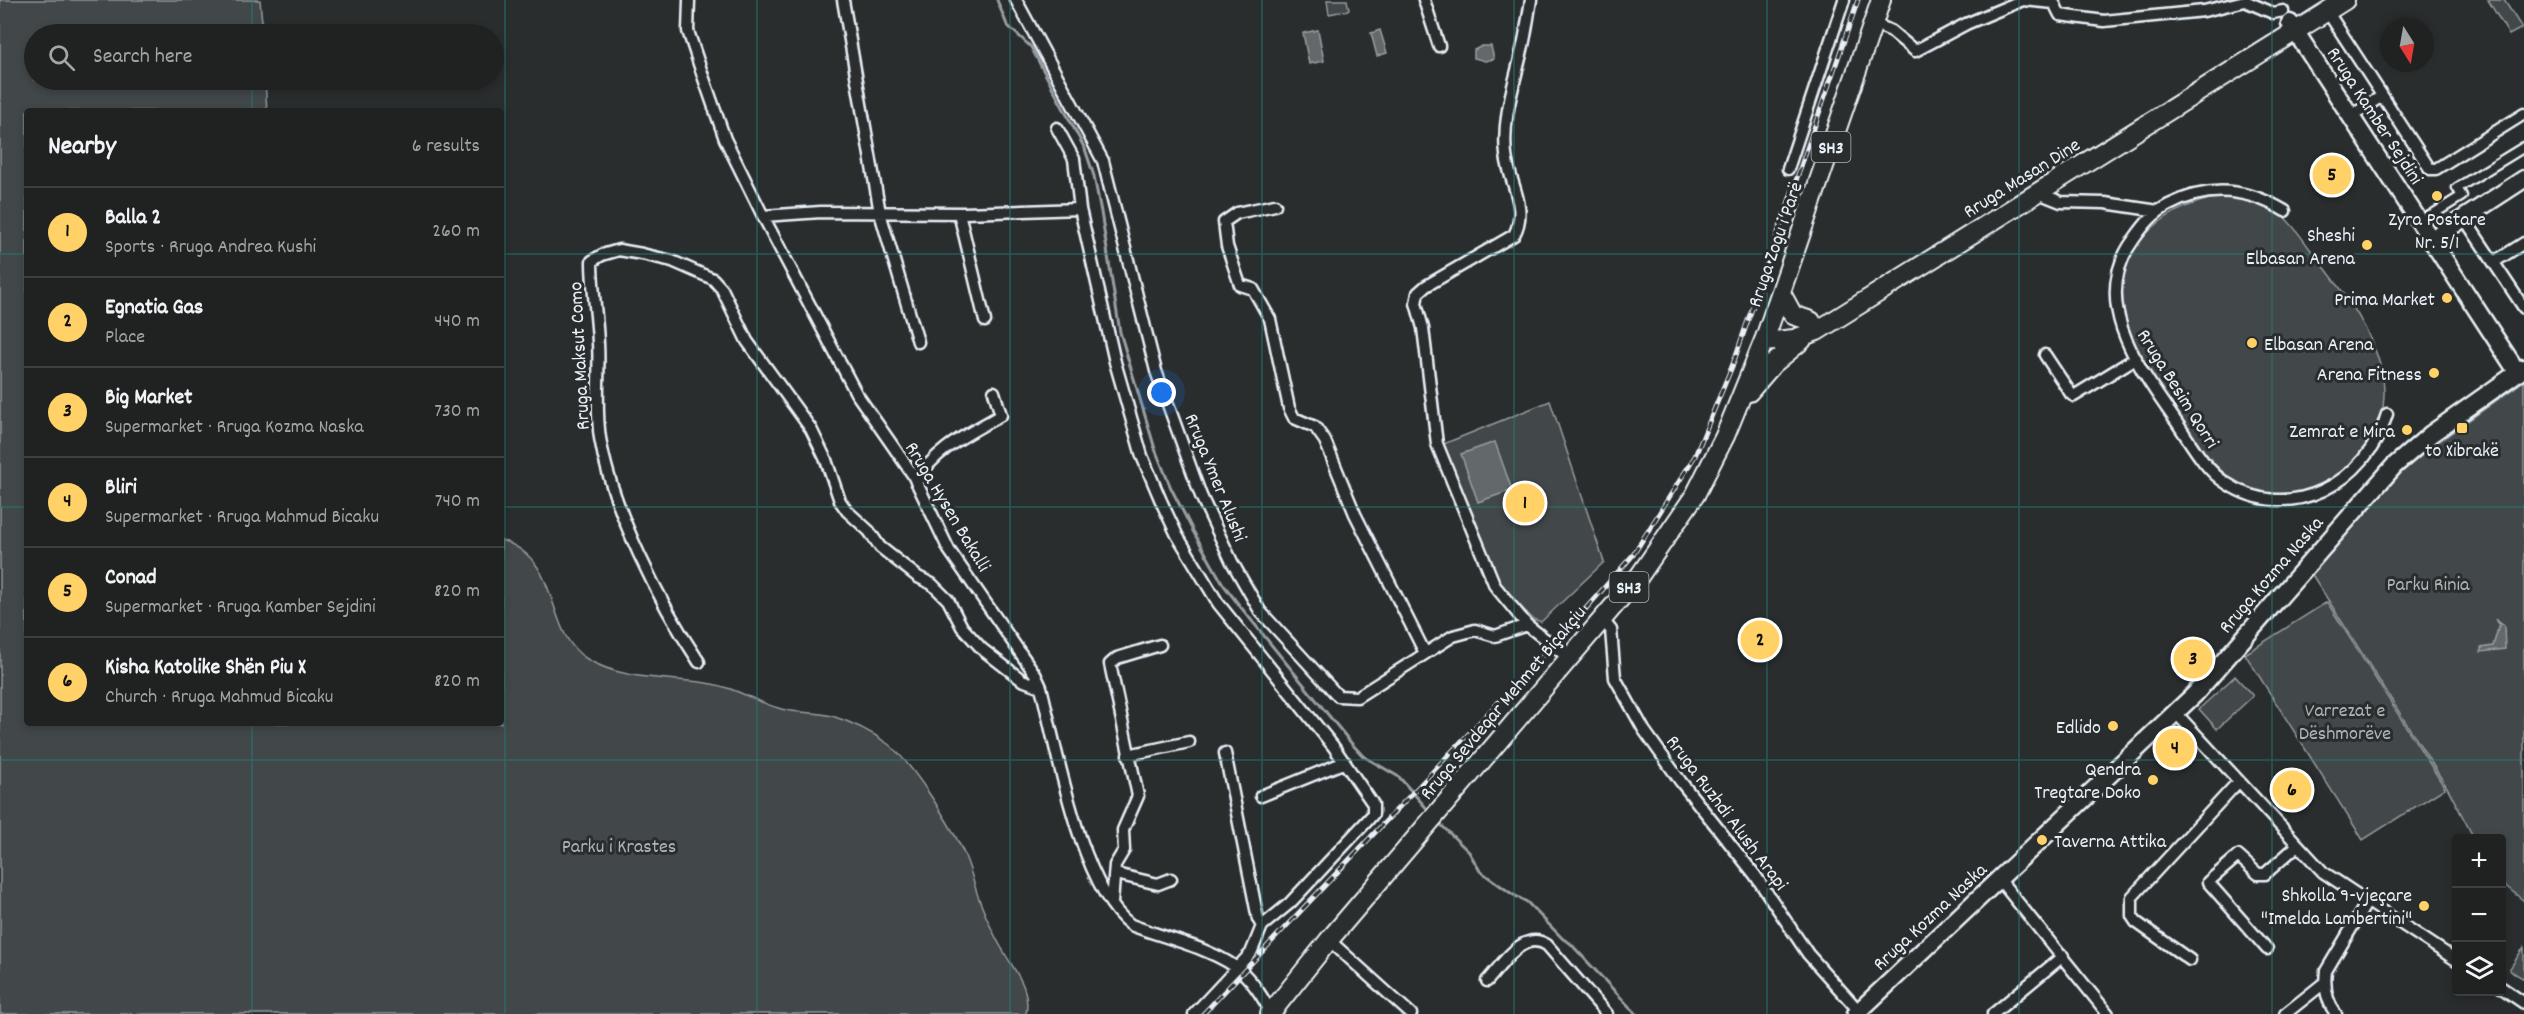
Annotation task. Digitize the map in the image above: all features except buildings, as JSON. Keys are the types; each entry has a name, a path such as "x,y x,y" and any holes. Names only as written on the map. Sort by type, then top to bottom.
{"main road":[{"name":"Rruga Zogu i Parë","path":"1765,338 1881,0"},
{"path":"2290,22 2345,0"},
{"name":"Rruga Kamber Sejdini","path":"2290,22 2521,371"},
{"name":"Rruga Masan Dine","path":"1765,338 1814,326 2042,191 2290,22"},
{"name":"Rruga Masan Dine","path":"1814,326 2290,22"},
{"path":"2432,239 2524,179"},
{"path":"1742,399 1782,355 1814,326 1793,315 1781,293"},
{"name":"Rruga Sevdeqar Mehmet Biçakçiu","path":"1271,1014 1329,940 1640,575 1678,522 1712,463 1742,399 1765,338"},
{"name":"Rruga Kozma Naska","path":"1858,1012 2176,713 2394,466 2431,434 2521,371"}],"street":[{"name":"Rruga Hysen Bakalli","path":"689,0 687,15 693,46 725,139 763,216 856,393 916,482 949,550 1025,656 1041,687 1074,821 1112,905 1121,918 1131,925 1217,957 1236,968 1248,978 1271,1014"},
{"path":"843,0 880,213 918,342"},
{"name":"Rruga Ymer Alushi","path":"1016,0 1102,161 1156,371 1184,453 1232,562 1260,611 1338,696 1357,697 1453,636 1475,630 1495,636 1527,625"},
{"path":"1424,0 1439,46"},
{"path":"1531,0 1522,50 1507,108 1506,154 1521,206 1517,229 1514,235 1426,286 1418,293 1416,303 1423,328 1437,444 1496,586 1527,625 1569,658"},
{"path":"1788,169 1844,0"},
{"path":"1874,23 1891,31 1914,51 1966,24 2023,0 2054,3 2060,15 2104,21 2204,11 2245,1 2290,22"},
{"name":"Rruga Kamber Sejdini","path":"2278,0 2290,22"},
{"path":"2327,6 2382,96 2432,170 2468,151 2524,114"},
{"path":"2351,116 2382,96"},
{"path":"1057,128 1074,159 1080,209 1124,396 1142,456 1169,518 1218,603 1345,762 1373,804 1373,814 1290,903 1262,926 1251,953 1194,1014"},
{"path":"2425,219 2462,196 2457,188 2524,147"},
{"name":"Rruga Besim Qorri","path":"2285,211 2256,196 2238,191 2220,190 2189,196 2158,211 2130,245 2118,268 2116,311 2120,326 2136,358 2210,470 2226,483 2254,495 2272,499 2301,497 2341,481 2370,453 2386,414"},
{"path":"2042,191 2046,196 2061,202 2105,203 2158,211"},
{"path":"1275,205 1237,213 1224,222 1227,246 1240,285 1253,289 1270,319 1289,408 1294,418 1315,427 1325,441 1354,514 1425,653"},
{"path":"763,216 821,212 959,213 1080,209"},
{"path":"959,213 985,321"},
{"path":"2464,218 2524,308"},
{"path":"2494,262 2524,243"},
{"name":"Rruga Maksut Como","path":"699,662 673,623 656,591 607,472 600,436 592,261 619,250 672,261 713,279 722,289 747,341 811,429 826,460 840,501 847,511 869,531 880,547 918,577 932,584 948,600 962,627 982,649 1015,676 1041,687"},
{"path":"2045,355 2074,396 2136,358"},
{"path":"916,482 925,466 949,446 1001,415 994,392"},
{"name":"Rruga Ruzhdi Alush Arapi","path":"1602,620 1612,634 1615,678 1644,730 1681,782 1755,875 1808,954 1858,1012"},
{"path":"1112,905 1115,865 1124,850 1123,830 1138,796 1110,664 1117,658 1160,645"},
{"path":"2176,713 2323,872 2452,957"},
{"path":"1128,755 1189,742"},
{"path":"1226,753 1258,919 1262,926"},
{"path":"1261,796 1345,762"},
{"path":"2190,960 2136,921 2132,916 2132,897 2239,782"},
{"path":"2267,949 2208,882 2238,856 2258,874 2265,874 2298,845"},
{"path":"1116,874 1158,884 1171,879"},
{"path":"1999,879 2108,1014"},
{"path":"2336,1014 2327,996 2324,983 2326,971 2367,902"},
{"path":"1329,940 1411,1014"},
{"path":"1487,981 1520,946 1529,940 1540,940 1607,1014"},
{"path":"1993,1014 2063,956"},
{"path":"2285,1014 2324,983"},
{"path":"2506,991 2524,1003"}],"green space":[{"name":"Parku i Krastes","path":"0,0 260,0 262,24 24,24 24,90 266,90 267,108 24,108 24,726 504,726 504,542 521,550 535,564 544,579 564,632 573,647 587,659 630,675 717,685 784,710 832,716 875,735 898,753 920,780 959,844 990,926 1018,974 1024,989 1026,1014 0,1014"},
{"path":"1327,0 1347,0 1349,10 1329,14"},
{"path":"2488,0 2504,0 2522,28 2509,35"},
{"name":"Elbasan Arena","path":"2221,197 2238,198 2262,205 2277,212 2288,221 2348,299 2370,337 2378,357 2383,377 2384,396 2381,417 2373,437 2346,470 2319,487 2303,492 2270,495 2253,492 2238,487 2216,471 2196,445 2146,366 2124,322 2120,298 2123,275 2130,255 2142,238 2158,223 2177,211 2199,202"},
{"name":"Parku Rinia","path":"2524,381 2524,901 2506,886 2506,834 2472,834 2448,789 2311,573 2401,473 2433,446"},
{"path":"1550,401 1604,562 1541,622 1533,619 1500,585 1441,445"},
{"name":"Varrezat e Dëshmorëve","path":"2327,602 2445,788 2363,840 2245,654"},
{"path":"2235,676 2253,696 2217,729 2199,709"},
{"path":"2524,947 2524,979 2509,970"}],"shaded area":[{"path":"1318,30 1324,61 1309,64 1303,33"},
{"path":"1380,30 1387,53 1377,56 1371,33"},
{"path":"1482,46 1491,46 1494,59 1485,61 1474,58 1474,50"},
{"path":"1495,442 1512,490 1478,502 1461,454"},
{"path":"2495,619 2504,626 2505,649 2481,652 2481,648 2493,646 2499,625"}],"waterway":[{"path":"997,0 1007,25 1031,47 1085,149 1094,176 1101,212 1120,332 1155,449 1171,488 1193,531 1223,584 1352,744 1363,756 1399,777 1429,811"},
{"path":"1437,821 1469,852 1480,871 1527,902 1563,939 1570,943 1636,1014"}],"railway":[{"path":"1203,1014 1567,630 1633,555 1695,456 1733,364 1858,0"}],"place":[{"name":"Conad","path":"2332,175"},
{"name":"Zyra Postare Nr. 5/1","path":"2437,196"},
{"name":"Sheshi Elbasan Arena","path":"2367,245"},
{"name":"Prima Market","path":"2447,298"},
{"name":"Elbasan Arena","path":"2252,343"},
{"name":"Arena Fitness","path":"2434,373"},
{"name":"to Xibrakë","path":"2462,428"},
{"name":"Zemrat e Mira","path":"2407,430"},
{"name":"Balla 2","path":"1525,503"},
{"name":"Egnatia Gas","path":"1760,640"},
{"name":"Big Market","path":"2193,659"},
{"name":"Edlido","path":"2113,726"},
{"name":"Bliri","path":"2175,748"},
{"name":"Qendra Tregtare Doko","path":"2153,780"},
{"name":"Kisha Katolike Shën Piu X","path":"2292,790"},
{"name":"Taverna Attika","path":"2042,840"},
{"name":"Shkolla 9-vjeçare \"Imelda Lambertini\"","path":"2424,906"}]}
